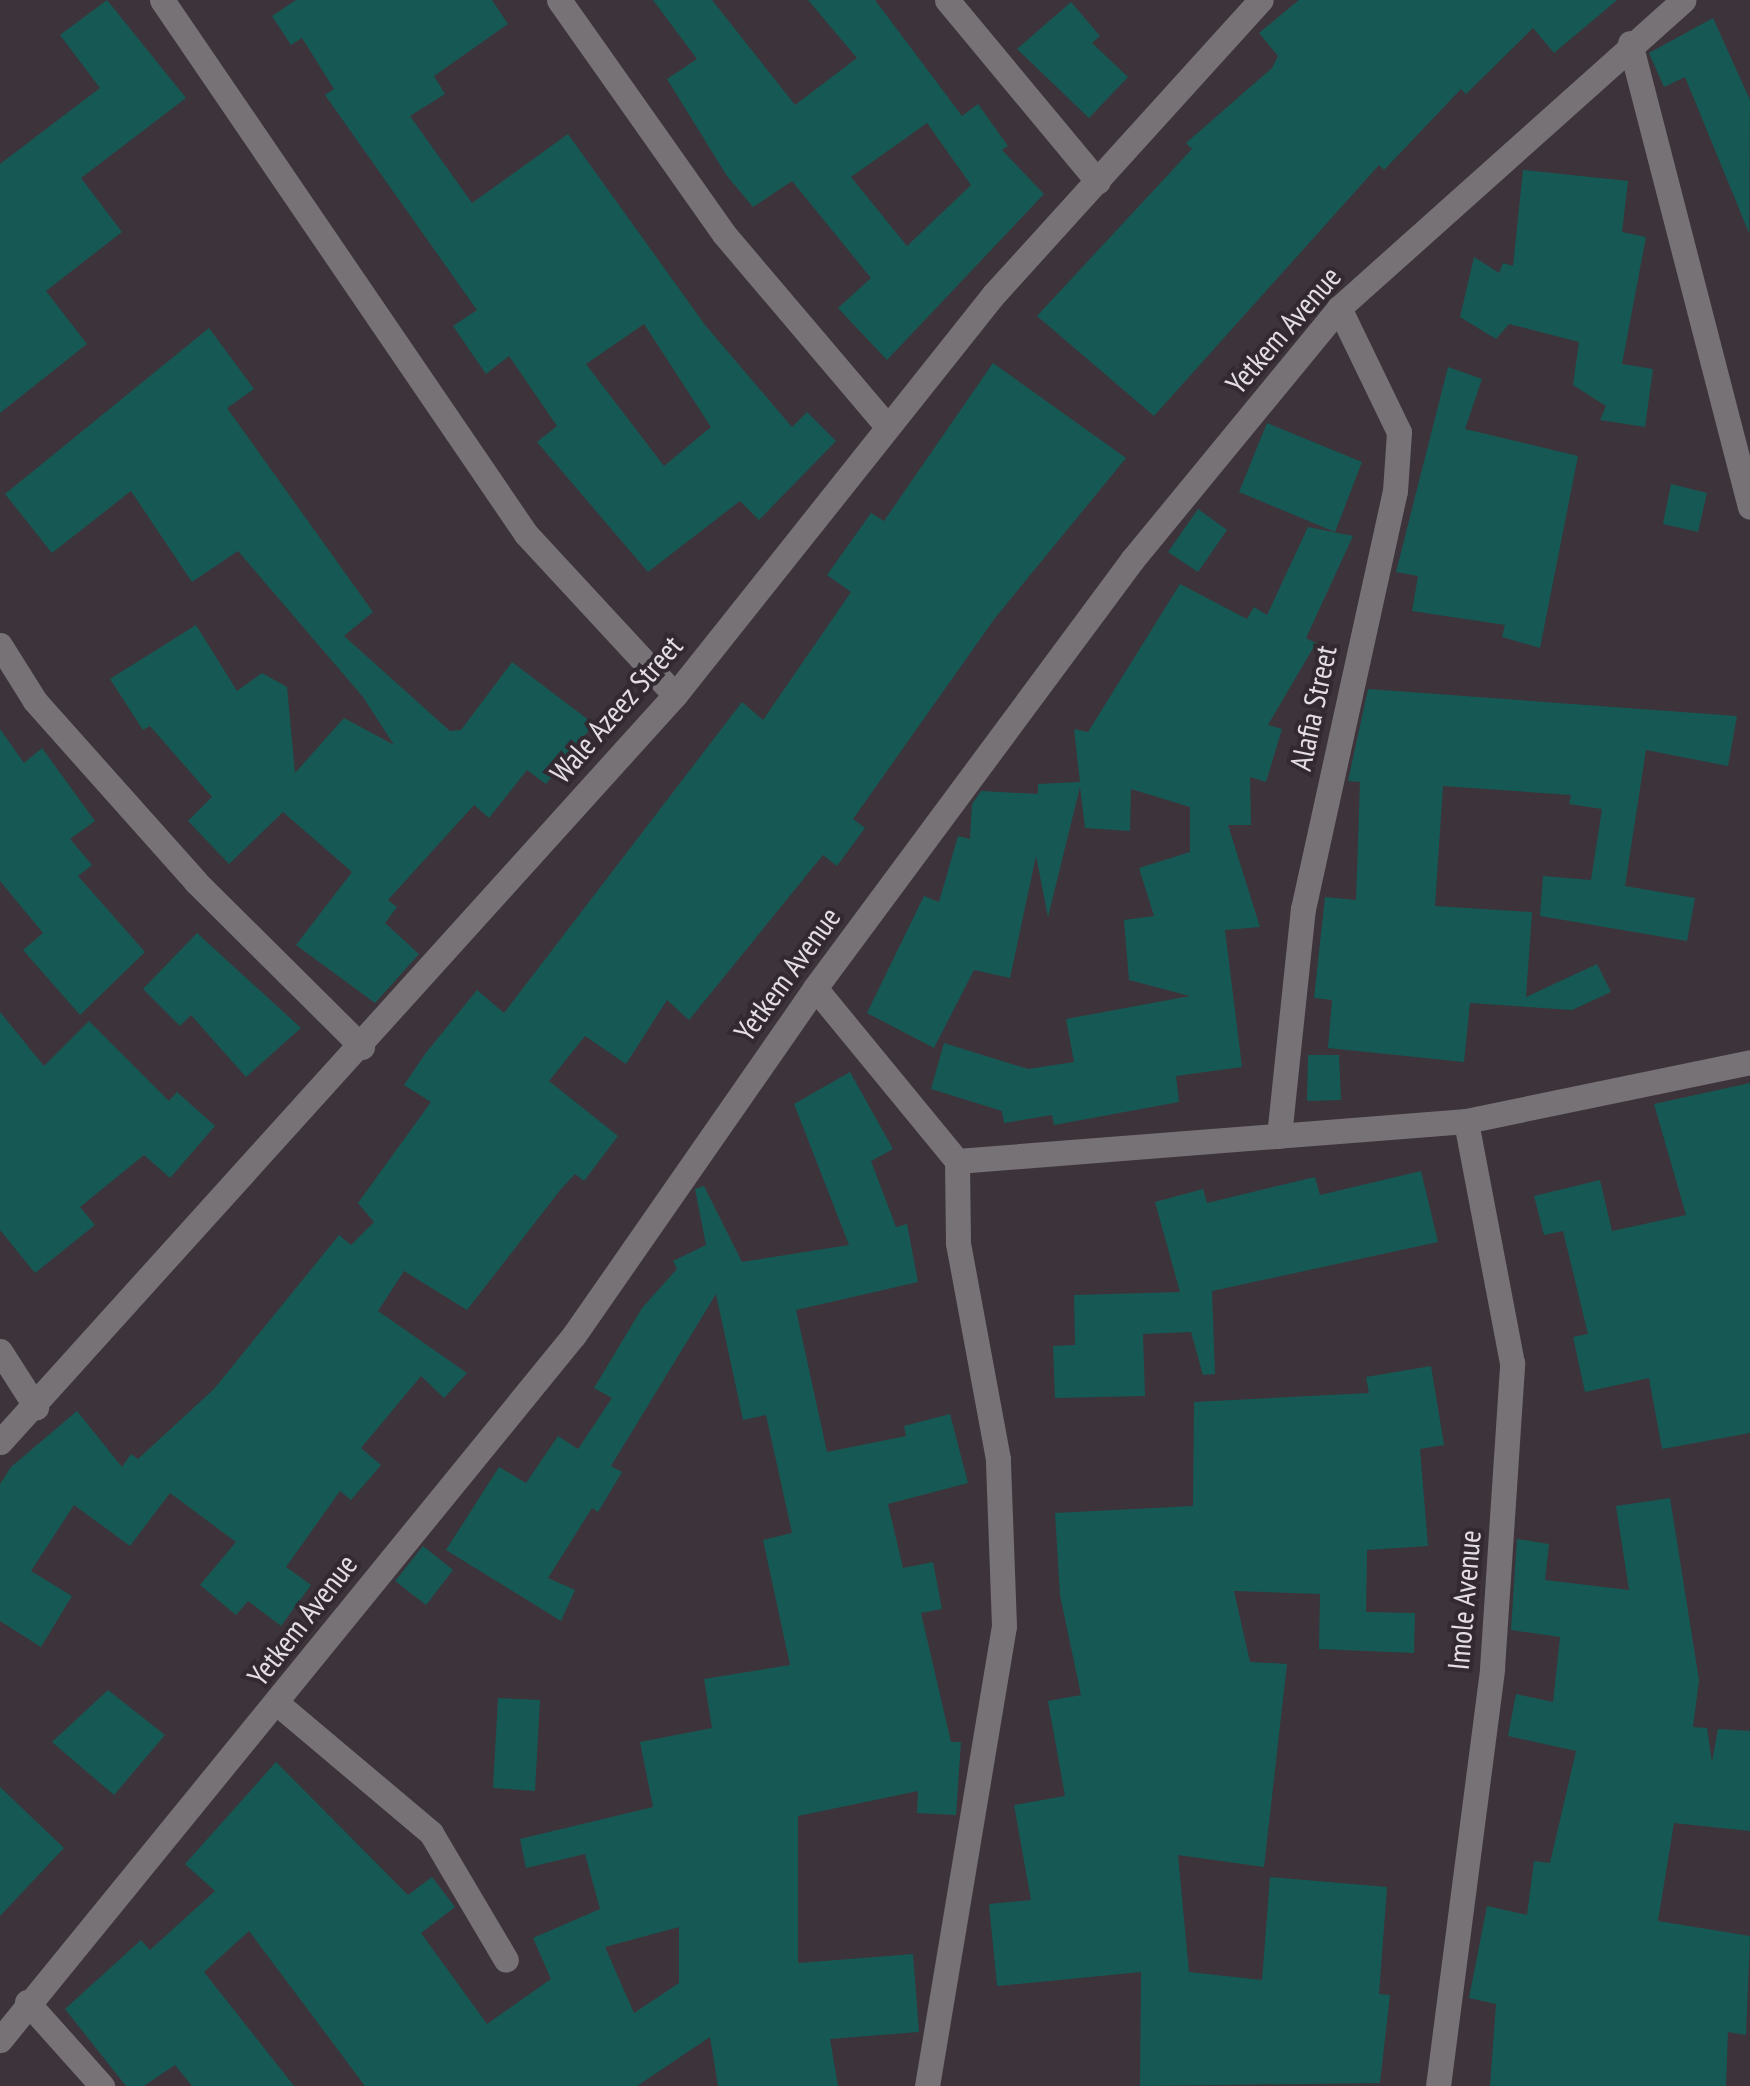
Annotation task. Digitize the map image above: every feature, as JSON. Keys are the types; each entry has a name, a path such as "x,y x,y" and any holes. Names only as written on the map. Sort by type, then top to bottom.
{"street":[{"path":"162,0 526,534 675,695"},
{"path":"559,0 724,234 885,424"},
{"path":"947,0 1098,182"},
{"name":"Wale Azeez Street","path":"0,1442 36,1407 675,695 885,424 1261,0"},
{"name":"Yetkem Avenue","path":"0,2040 278,1704 574,1335 815,988 1132,560 1339,308 1630,43 1684,0"},
{"path":"1630,43 1750,507"},
{"name":"Alafia Street","path":"1279,1136 1304,909 1395,490 1399,432 1339,308"},
{"path":"0,645 35,701 196,882 362,1046"},
{"path":"815,988 957,1161 958,1243 998,1459 1004,1626 928,2086"},
{"path":"957,1161 1466,1121 1750,1062"},
{"name":"Imole Avenue","path":"1438,2086 1492,1668 1512,1363 1466,1121"},
{"path":"0,1350 36,1407"},
{"path":"278,1704 431,1833 506,1960"},
{"path":"28,2002 102,2086"}],"building":[{"path":"107,0 186,98 81,178 122,232 46,291 87,344 0,413 0,164 100,88 60,35"},
{"path":"296,0 492,0 508,24 434,76 445,94 410,116 472,203 568,134 705,325 792,427 807,412 836,441 759,520 740,501 648,572 537,442 557,426 509,356 486,374 453,326 477,310 325,95 334,89 302,38 291,45 272,16","holes":["644,324 711,427 664,466 586,364"]},
{"path":"653,0 712,0 795,105 857,58 808,0 875,0 962,116 978,104 1008,146 1002,150 1044,194 887,360 838,308 871,278 792,181 753,207 727,176 667,79 697,59","holes":["927,123 971,185 907,246 851,177"]},
{"path":"1299,0 1617,0 1554,53 1533,28 1466,94 1461,89 1384,170 1379,165 1154,416 1037,316 1192,149 1186,143 1272,68 1278,56 1259,33"},
{"path":"1071,2 1100,36 1092,43 1128,77 1089,118 1017,49"},
{"path":"1713,18 1750,100 1749,233 1685,77 1664,87 1649,53"},
{"path":"1523,170 1628,181 1622,232 1646,237 1622,364 1653,369 1645,427 1600,420 1606,406 1573,385 1579,342 1509,324 1496,339 1460,317 1474,257 1499,273 1503,263 1513,266"},
{"path":"209,328 254,389 227,408 373,612 344,636 450,731 461,730 512,662 594,724 546,784 527,770 489,818 474,805 388,900 397,907 385,923 419,954 375,1003 296,945 352,872 283,812 229,864 188,821 212,797 150,726 143,730 110,679 196,625 237,691 262,673 287,687 295,773 344,718 394,745 363,697 238,551 192,582 131,491 52,553 5,494"},
{"path":"993,363 1126,458 995,618 853,819 865,828 837,866 823,855 689,1020 667,1000 626,1064 585,1036 549,1081 618,1136 584,1181 575,1174 561,1189 467,1310 404,1271 378,1311 467,1373 444,1398 421,1376 361,1448 381,1465 351,1500 340,1491 286,1567 311,1585 281,1626 248,1601 236,1615 200,1585 236,1542 170,1493 130,1546 74,1505 31,1571 72,1596 41,1647 0,1621 0,1484 11,1467 77,1411 122,1467 131,1454 138,1459 214,1389 339,1235 351,1245 374,1222 358,1203 431,1102 404,1085 425,1054 477,990 504,1013 742,702 763,720 851,592 827,575 871,513 884,521"},
{"path":"1448,367 1482,379 1465,429 1578,456 1540,648 1502,637 1505,625 1412,611 1418,576 1396,572"},
{"path":"1267,423 1362,462 1335,532 1239,492"},
{"path":"1671,484 1707,493 1698,532 1663,524"},
{"path":"1198,509 1227,530 1198,572 1168,552"},
{"path":"1308,527 1353,536 1306,638 1316,643 1268,725 1282,729 1266,782 1250,777 1251,825 1228,825 1260,927 1225,930 1242,1067 1176,1076 1179,1102 1054,1125 1052,1115 1004,1123 1002,1111 931,1089 944,1043 1028,1069 1074,1062 1066,1019 1190,996 1129,980 1124,920 1154,916 1139,868 1190,852 1190,807 1131,789 1130,831 1085,828 1080,787 1048,917 1036,856 1010,978 974,970 934,1048 867,1013 924,896 939,902 958,836 970,839 972,804 981,791 1038,794 1038,784 1080,782 1074,729 1088,732 1180,584 1247,619 1254,607 1267,615"},
{"path":"1368,689 1737,716 1728,766 1646,750 1625,886 1695,898 1687,941 1540,916 1543,876 1591,880 1602,809 1569,804 1571,795 1443,786 1435,906 1532,912 1526,997 1597,964 1611,992 1572,1010 1470,1003 1464,1062 1328,1048 1332,1000 1314,998 1325,897 1356,900 1360,782 1348,781"},
{"path":"0,729 24,763 42,748 95,821 70,839 92,865 78,876 145,952 80,1015 23,950 43,933 0,881"},
{"path":"197,933 301,1028 246,1077 191,1015 180,1026 143,989"},
{"path":"0,1012 44,1066 89,1021 169,1101 177,1092 215,1126 170,1178 144,1155 80,1207 95,1225 35,1273 0,1230"},
{"path":"1308,1055 1339,1055 1341,1100 1307,1101"},
{"path":"850,1072 893,1149 871,1161 896,1227 907,1224 918,1282 796,1310 827,1452 906,1436 904,1426 950,1414 968,1483 888,1504 903,1568 933,1562 942,1609 921,1613 951,1742 961,1742 956,1815 917,1813 918,1791 798,1816 798,1963 913,1954 919,2032 830,2039 838,2086 718,2086 710,2037 637,2086 365,2086 249,1931 204,1972 294,2086 192,2086 175,2065 144,2086 126,2086 65,2009 141,1940 150,1950 215,1891 185,1864 276,1762 408,1895 432,1877 455,1907 421,1933 487,2024 551,1979 533,1938 600,1909 585,1854 526,1868 520,1839 653,1807 640,1742 712,1728 704,1679 790,1665 763,1540 792,1533 766,1415 743,1420 716,1294 611,1466 622,1472 598,1512 592,1508 548,1578 575,1590 561,1621 446,1550 499,1467 526,1483 558,1436 578,1449 612,1398 594,1388 642,1308 677,1269 673,1261 706,1245 695,1189 704,1186 742,1262 849,1245 794,1104","holes":["679,1927 679,1983 634,2013 605,1947"]},
{"path":"1750,1083 1750,1433 1662,1449 1649,1378 1585,1392 1573,1337 1588,1334 1563,1231 1544,1235 1534,1196 1600,1180 1612,1231 1686,1215 1654,1104"},
{"path":"1421,1171 1438,1242 1212,1291 1215,1374 1203,1375 1191,1332 1143,1334 1145,1396 1055,1398 1053,1346 1075,1345 1074,1295 1180,1292 1155,1202 1203,1189 1207,1203 1315,1177 1320,1195"},
{"path":"1431,1366 1444,1445 1420,1449 1428,1546 1367,1550 1366,1612 1415,1613 1414,1653 1319,1649 1320,1594 1234,1591 1250,1662 1287,1664 1264,1867 1178,1855 1189,1972 1262,1980 1270,1877 1387,1887 1379,1994 1390,1995 1380,2083 1140,2086 1141,1972 997,1986 989,1904 1031,1900 1014,1805 1065,1796 1048,1701 1081,1695 1060,1595 1055,1513 1193,1506 1194,1402 1369,1393 1366,1377"},
{"path":"1670,1498 1699,1680 1693,1727 1707,1728 1712,1762 1718,1729 1750,1731 1750,1831 1674,1823 1658,1921 1750,1936 1746,2035 1728,2032 1726,2086 1490,2086 1496,2004 1469,1998 1487,1906 1527,1915 1534,1861 1550,1863 1576,1751 1508,1736 1516,1694 1553,1702 1560,1637 1511,1630 1517,1539 1549,1544 1545,1580 1629,1590 1616,1506"},
{"path":"423,1546 453,1570 426,1605 395,1581"},
{"path":"108,1690 165,1735 114,1795 52,1742"},
{"path":"498,1698 540,1700 535,1791 493,1788"},
{"path":"0,1787 64,1848 0,1916"}]}
